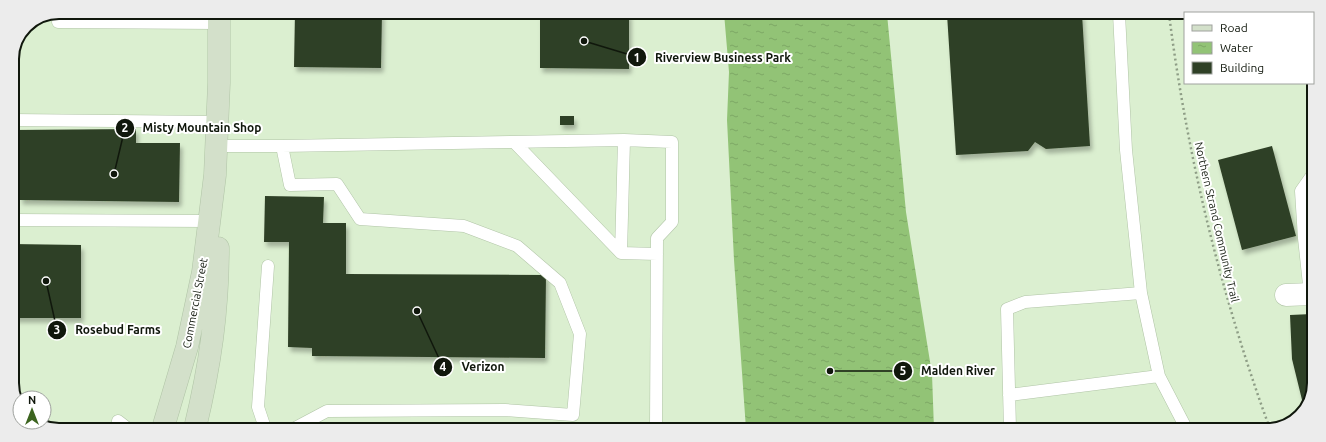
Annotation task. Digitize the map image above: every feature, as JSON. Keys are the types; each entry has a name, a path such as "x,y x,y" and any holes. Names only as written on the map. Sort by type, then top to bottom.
{"main road":[{"name":"Commercial Street","path":"164,423 187,347 196,310 209,222 215,175 216,122 219,83 219,19"},
{"name":"Commercial Street","path":"196,423 213,343 217,304 218,214 215,175"}],"street":[{"path":"1286,296 1307,294"}],"lane":[{"path":"58,22 179,19"},
{"path":"1119,19 1126,150 1141,294 1159,376 1183,423"},
{"path":"19,120 216,122"},
{"path":"216,146 515,143 624,140 672,142 672,222 657,238 656,423"},
{"path":"621,253 624,140"},
{"path":"515,143 621,253 657,254"},
{"path":"282,146 290,185 337,184 360,218 464,226 517,246 560,283 580,334 573,415 505,410 327,411 304,423"},
{"path":"1307,183 1301,192 1307,262"},
{"path":"19,220 209,222"},
{"path":"263,423 258,407 268,266"},
{"path":"1010,423 1007,309 1025,302 1141,294"},
{"path":"1009,396 1159,376"}],"path":[{"name":"Northern Strand Community Trail","path":"1170,19 1193,160 1219,271 1249,370 1268,423"}],"water":[{"path":"725,19 887,19 906,212 932,374 934,423 746,423 734,260 727,120 729,72"}],"building":[{"path":"295,19 382,19 381,68 294,67"},
{"path":"540,19 629,19 629,69 540,68"},
{"path":"947,19 1082,19 1090,146 1046,149 1035,142 1028,151 956,155"},
{"path":"560,116 574,116 574,125 560,125"},
{"path":"136,129 136,143 180,143 179,202 20,200 19,130"},
{"path":"1272,146 1296,236 1242,250 1218,160"},
{"path":"265,196 324,197 323,223 346,223 346,274 546,275 545,358 312,356 312,348 288,347 289,242 264,242"},
{"path":"19,244 81,245 81,318 19,318"},
{"path":"1307,314 1307,388 1302,401 1292,359 1290,315"}],"place":[{"name":"Riverview Business Park","path":"584,41"},
{"name":"Misty Mountain Shop","path":"114,174"},
{"name":"Rosebud Farms","path":"46,281"},
{"name":"Verizon","path":"417,311"},
{"name":"Malden River","path":"830,371"}]}
